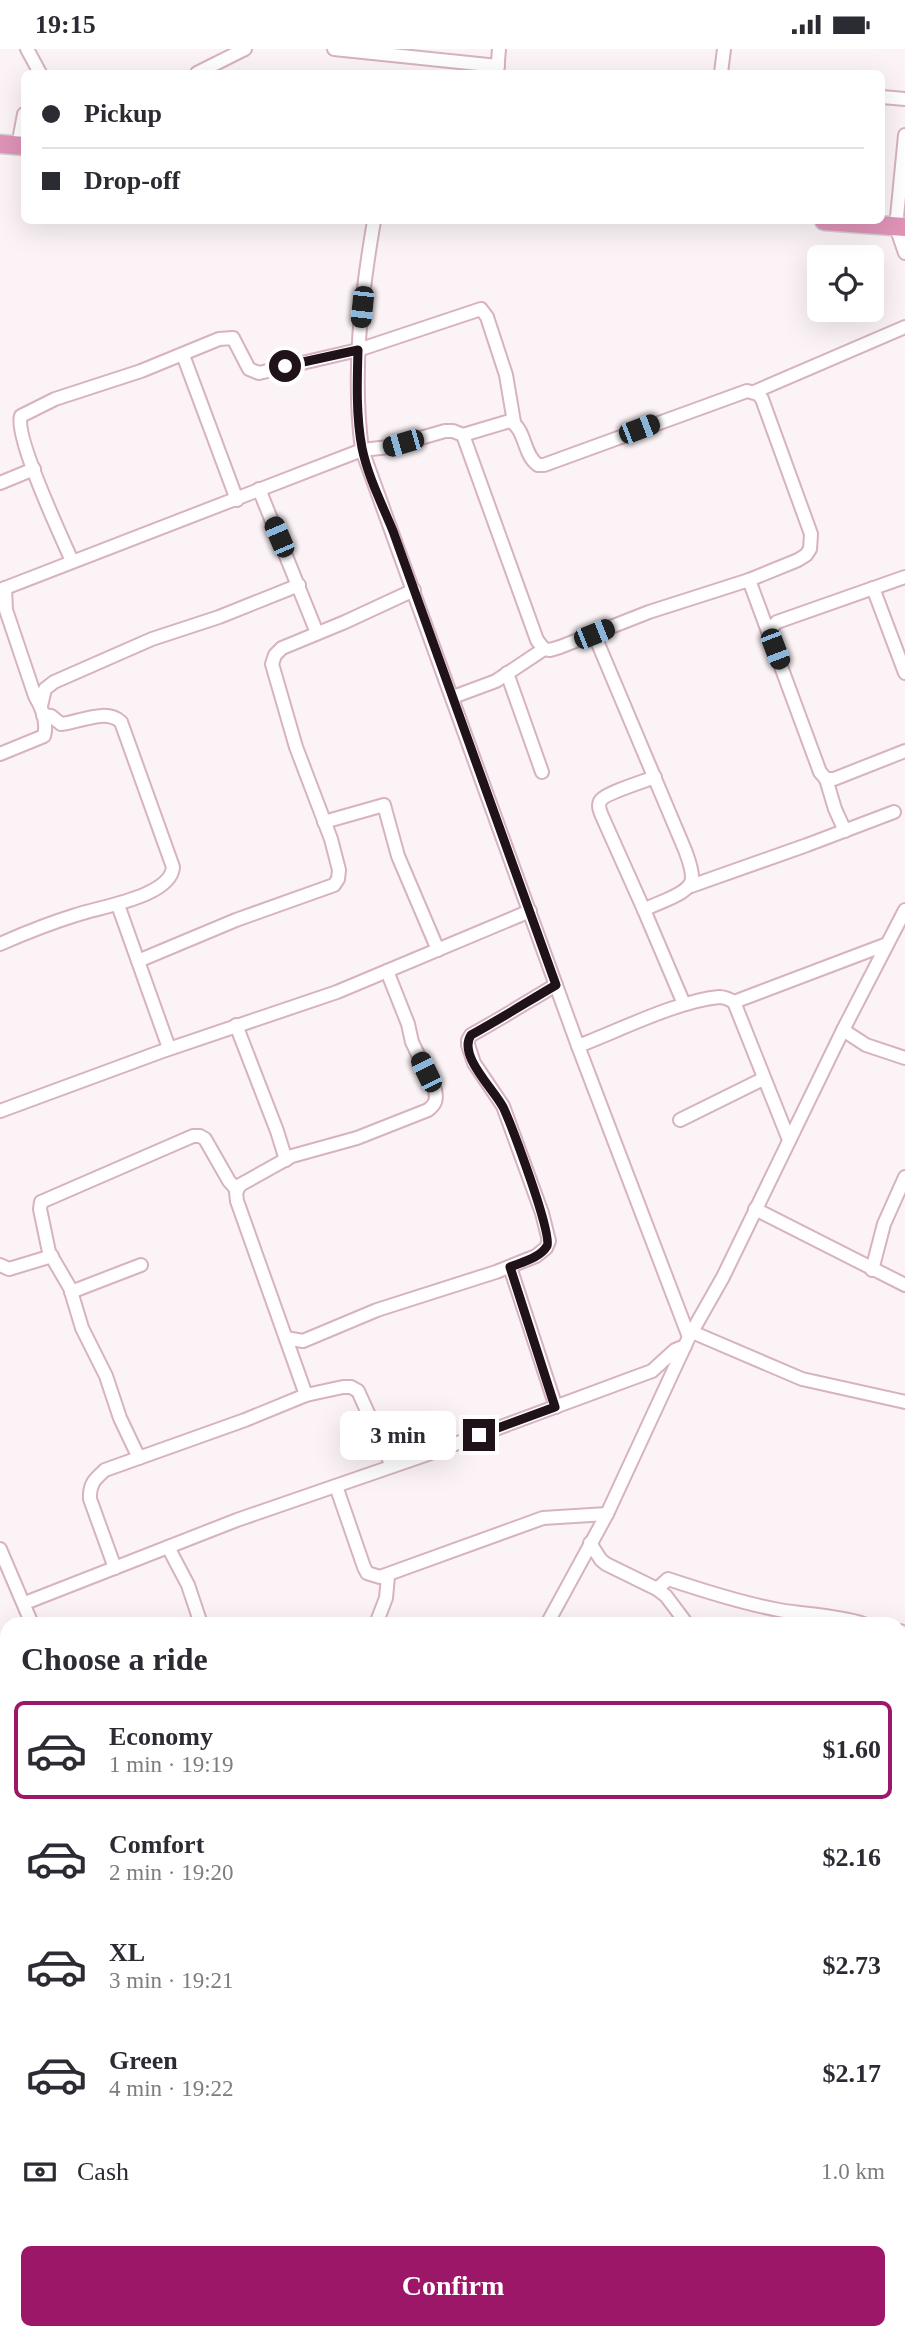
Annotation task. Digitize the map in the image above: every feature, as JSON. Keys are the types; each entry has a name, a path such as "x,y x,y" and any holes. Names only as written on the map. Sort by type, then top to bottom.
{"highway":[{"path":"862,224 900,227"}],"street":[{"path":"27,49 38,70"},
{"path":"203,70 245,49"},
{"path":"334,49 497,70 499,49"},
{"path":"721,70 723,49"},
{"path":"885,97 905,99"},
{"path":"14,145 21,123"},
{"path":"905,135 900,227 905,253"},
{"path":"373,224 366,264 358,350 357,397 362,450 578,1046 689,1338 802,1379 905,1402"},
{"path":"72,561 34,469 20,427 21,416 55,399 183,355 219,339 233,338 249,369 255,374 358,350 481,309 506,375 514,422 531,459 538,465 544,465 737,393 754,392 905,327"},
{"path":"183,355 237,500"},
{"path":"453,697 496,681 544,649 560,647 649,613 749,580 806,555 812,542 811,534 762,399 754,392"},
{"path":"0,754 44,736 46,726 6,610 2,589 362,450 389,447 445,431 463,435 505,422 514,422"},
{"path":"463,435 537,640 544,649"},
{"path":"0,483 34,469"},
{"path":"259,489 317,633"},
{"path":"772,626 905,576"},
{"path":"749,580 762,617 772,626 820,772 826,779 845,831"},
{"path":"42,710 45,689 54,682 152,639 219,617 299,585"},
{"path":"873,588 905,673"},
{"path":"138,961 236,920 334,885 339,870 296,747 272,664 275,655 282,648 414,590"},
{"path":"594,634 685,850 692,877 691,885"},
{"path":"507,673 542,772"},
{"path":"0,944 82,913 118,905 152,890 173,874 173,867 121,722 110,715 61,724 42,710"},
{"path":"826,779 834,779 905,751"},
{"path":"655,777 608,796 600,800 599,804 684,1004"},
{"path":"324,822 384,805 398,856 438,950"},
{"path":"644,910 686,891 691,885 894,812"},
{"path":"118,905 170,1048"},
{"path":"551,1617 607,1514 689,1338 723,1276 905,910"},
{"path":"0,1111 170,1048 316,1000 530,911"},
{"path":"578,1046 684,1004 721,997 734,1002 887,944"},
{"path":"306,1395 237,1201 237,1190 240,1185 286,1160 357,1138 428,1110 434,1105 435,1090 412,1042 408,1024 387,971"},
{"path":"286,1338 303,1341 377,1310 510,1267 536,1256 546,1248 549,1241 542,1213 503,1106 480,1074 468,1039 556,985"},
{"path":"734,1002 789,1140"},
{"path":"236,1025 286,1160"},
{"path":"843,1030 866,1045 905,1058"},
{"path":"680,1120 763,1079"},
{"path":"139,1458 120,1418 106,1376 82,1328 71,1292 45,1241 41,1202 193,1136 205,1139 237,1190"},
{"path":"872,1270 884,1224 905,1177"},
{"path":"755,1209 905,1285"},
{"path":"0,1265 9,1269 52,1256"},
{"path":"71,1292 141,1265"},
{"path":"510,1267 555,1407"},
{"path":"25,1603 237,1520 392,1467 652,1371 689,1338"},
{"path":"295,1362 303,1341"},
{"path":"115,1568 90,1499 89,1489 94,1479 105,1470 306,1395 343,1387 358,1391 392,1467"},
{"path":"336,1486 364,1567 372,1576 388,1576 450,1550 543,1518 607,1514"},
{"path":"590,1543 606,1564 666,1596 682,1617"},
{"path":"169,1547 188,1585 199,1617"},
{"path":"0,1549 30,1617"},
{"path":"379,1617 386,1598 388,1576"},
{"path":"657,1589 668,1579 779,1610 842,1617"}],"route":[{"path":"285,366 358,350 358,419 362,450 369,474 393,531 556,985 468,1039 474,1063 503,1106 542,1213 549,1241 546,1248 536,1256 510,1267 555,1407 479,1435"}]}
